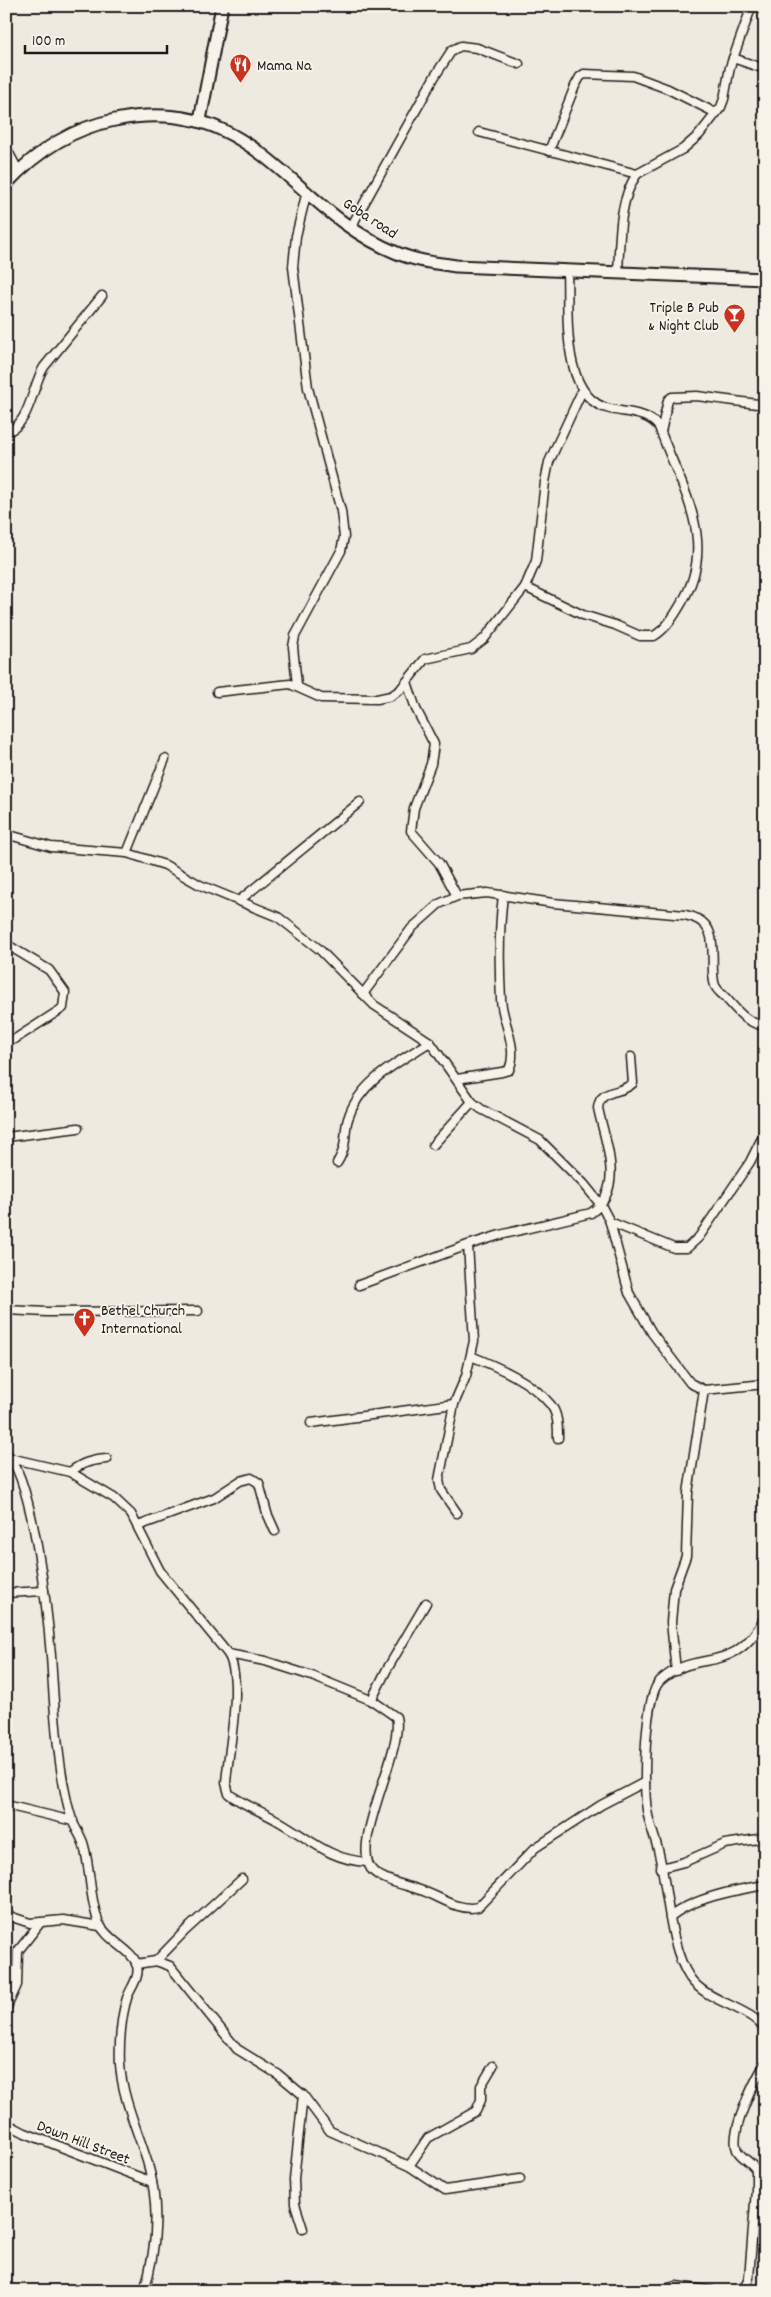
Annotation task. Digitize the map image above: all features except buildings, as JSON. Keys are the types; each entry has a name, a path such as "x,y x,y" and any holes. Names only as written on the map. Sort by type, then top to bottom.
{"street":[{"path":"200,120 222,6"},
{"path":"618,273 621,224 626,196 637,174 683,149 698,135 716,113 724,99 733,58 750,11"},
{"path":"351,227 435,76 452,50 461,46 477,48 519,64"},
{"path":"733,58 765,69"},
{"path":"549,151 575,86 584,74 632,76 668,89 716,113"},
{"name":"Goba road","path":"6,184 18,170 67,134 102,122 135,116 200,120 242,140 277,165 351,227 397,253 425,262 456,266 567,272 765,279"},
{"path":"479,132 637,174"},
{"path":"6,148 18,170"},
{"path":"297,685 293,646 295,636 341,551 344,537 338,494 308,388 293,267 296,236 307,191"},
{"path":"525,587 583,615 615,625 640,636 654,636 660,633 687,594 699,549 695,517 661,432 650,418 606,408 582,390 570,357 567,272"},
{"path":"6,432 19,425 25,414 37,378 44,367 102,296"},
{"path":"217,692 282,684 297,685 321,698 359,700 392,696 407,682 425,659 471,649 484,639 501,621 525,587 536,561 549,462 582,390"},
{"path":"661,432 668,400 672,397 697,396 765,406"},
{"path":"407,682 416,709 434,744 431,764 414,808 411,831 439,863 457,896"},
{"path":"127,853 165,759"},
{"path":"240,900 360,802"},
{"path":"6,834 51,847 127,853 165,865 200,885 278,917 318,949 374,1004 430,1042 457,1079 460,1088 472,1102 481,1109 540,1140 572,1171 601,1205 610,1222 629,1293 638,1310 652,1333 690,1383 704,1390 765,1384"},
{"path":"363,994 412,928 439,904 457,896 472,893 503,895 553,903 685,915 698,918 707,927 711,939 716,988 739,1015 748,1021 765,1026"},
{"path":"457,1079 502,1072 509,1070 512,1064 511,1045 501,997 500,938 503,895"},
{"path":"6,944 49,970 65,992 63,1008 16,1039 6,1042"},
{"path":"337,1163 344,1147 347,1120 354,1103 364,1088 430,1042"},
{"path":"359,1285 500,1235 591,1213 601,1205 607,1197 611,1185 611,1172 598,1108 599,1102 607,1094 633,1083 631,1057"},
{"path":"433,1145 472,1102"},
{"path":"6,1137 78,1128"},
{"path":"610,1222 674,1248 680,1249 692,1245 737,1183 765,1132"},
{"path":"458,1513 441,1490 439,1480 454,1404 466,1376 474,1341 468,1245"},
{"path":"6,1310 47,1312 198,1311"},
{"path":"471,1356 500,1368 531,1388 551,1405 558,1421 558,1438"},
{"path":"676,1672 671,1622 674,1589 686,1556 688,1494 704,1390"},
{"path":"310,1423 454,1404"},
{"path":"6,1453 14,1459 70,1472 114,1498 131,1514 160,1572 228,1654 234,1671 235,1706 226,1783 229,1794 280,1822 304,1839 340,1858 367,1862"},
{"path":"14,1459 36,1537 44,1591 57,1739 65,1793 73,1821 84,1845 94,1907 100,1926 116,1944 130,1954 136,1964 137,1975 123,2018 120,2061 122,2080 152,2182 156,2209 144,2291"},
{"path":"70,1472 82,1463 107,1459"},
{"path":"138,1526 214,1498 240,1481 251,1478 259,1483 267,1513 275,1531"},
{"path":"6,1593 44,1591"},
{"path":"371,1701 426,1603"},
{"path":"765,1617 758,1630 739,1651 731,1656 686,1666 660,1681 653,1690 647,1735 645,1782 647,1811 662,1868 670,1916 684,1968 691,1980 704,1991 749,2014 765,2028"},
{"path":"228,1654 265,1660 297,1671 371,1701 390,1711 396,1717 398,1723 370,1828 366,1855 367,1862 373,1872 466,1909 478,1907 535,1848 600,1805 645,1782"},
{"path":"6,1805 73,1821"},
{"path":"662,1868 684,1862 725,1844 765,1838"},
{"path":"156,1961 186,1930 242,1879"},
{"path":"670,1916 686,1906 732,1891 765,1885"},
{"path":"6,1915 30,1923 70,1920 100,1926"},
{"path":"6,2009 17,1985 18,1951 40,1923"},
{"path":"136,1964 156,1961 164,1962 175,1971 237,2049 279,2075 303,2095 322,2123 338,2136 409,2166 445,2190 520,2179"},
{"path":"739,2291 746,2285 751,2263 756,2170 737,2149 736,2138 751,2089 765,2064"},
{"path":"409,2166 428,2138 476,2111 480,2100 481,2086 493,2066"},
{"path":"303,2095 294,2179 295,2204 303,2229"},
{"name":"Down Hill Street","path":"6,2123 25,2133 152,2182"},
{"path":"756,2170 765,2166"},
{"path":"755,2207 765,2209"},
{"path":"746,2285 754,2291"},
{"path":"656,2291 676,2286 712,2291"},
{"path":"328,2291 337,2287 357,2291"}],"place":[{"name":"Mama Na","path":"241,83"},
{"name":"Triple B Pub & Night Club","path":"735,334"},
{"name":"Bethel Church International","path":"85,1337"}]}
